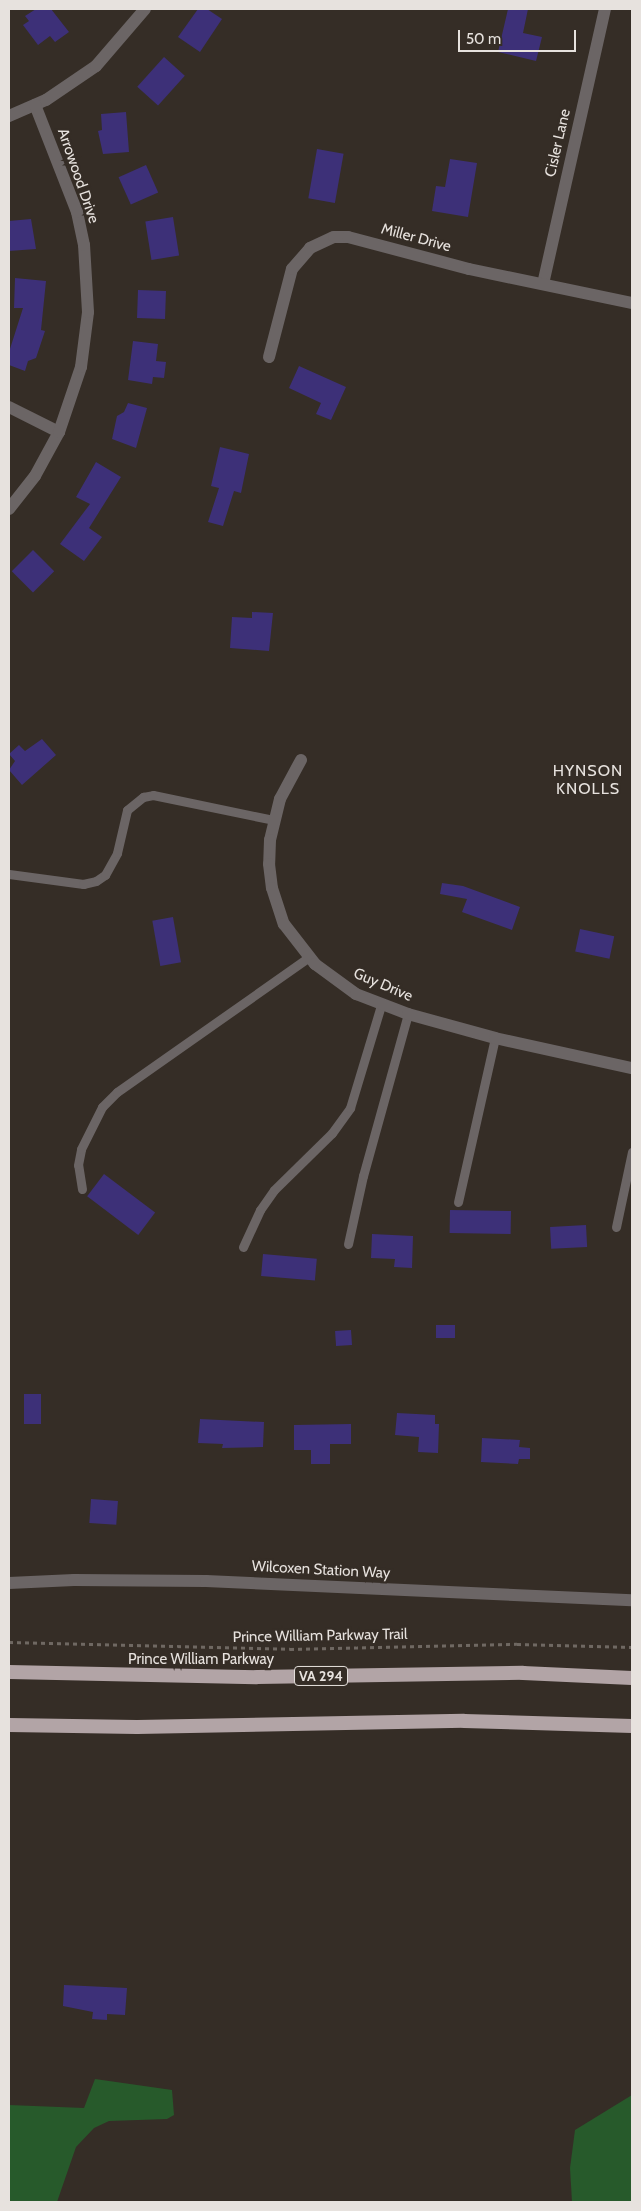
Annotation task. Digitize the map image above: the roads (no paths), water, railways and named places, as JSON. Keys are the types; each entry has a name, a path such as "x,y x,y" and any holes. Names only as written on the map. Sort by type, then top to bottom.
{"highway":[{"name":"Prince William Parkway","path":"9,1672 257,1677 522,1673 632,1678"},
{"path":"9,1725 137,1727 464,1721 632,1726"}],"street":[{"path":"9,116 35,105 96,66 145,9"},
{"name":"Cisler Lane","path":"543,284 605,9"},
{"name":"Arrowood Drive","path":"9,509 35,476 59,432 81,367 88,312 88,278 77,212 35,105"},
{"name":"Miller Drive","path":"269,357 292,269 310,248 334,237 348,237 469,269 632,303"},
{"path":"9,407 59,432"},
{"name":"Guy Drive","path":"301,760 286,786 274,820 270,857 272,888 284,924 308,958 334,981 381,1005 495,1038 632,1068"},
{"name":"Wilcoxen Station Way","path":"9,1583 74,1580 206,1581 632,1600"}],"lane":[{"path":"9,874 83,884 96,881 105,875 117,853 128,810 143,797 154,795 274,820"},
{"path":"82,1189 78,1166 81,1149 102,1107 116,1092 308,958"},
{"path":"243,1247 260,1210 274,1190 332,1133 350,1108 381,1005"},
{"path":"348,1244 363,1176 408,1014"},
{"path":"458,1202 495,1038"},
{"path":"616,1227 632,1152"}],"district":[{"name":"HYNSON KNOLLS","path":"588,780"}]}
